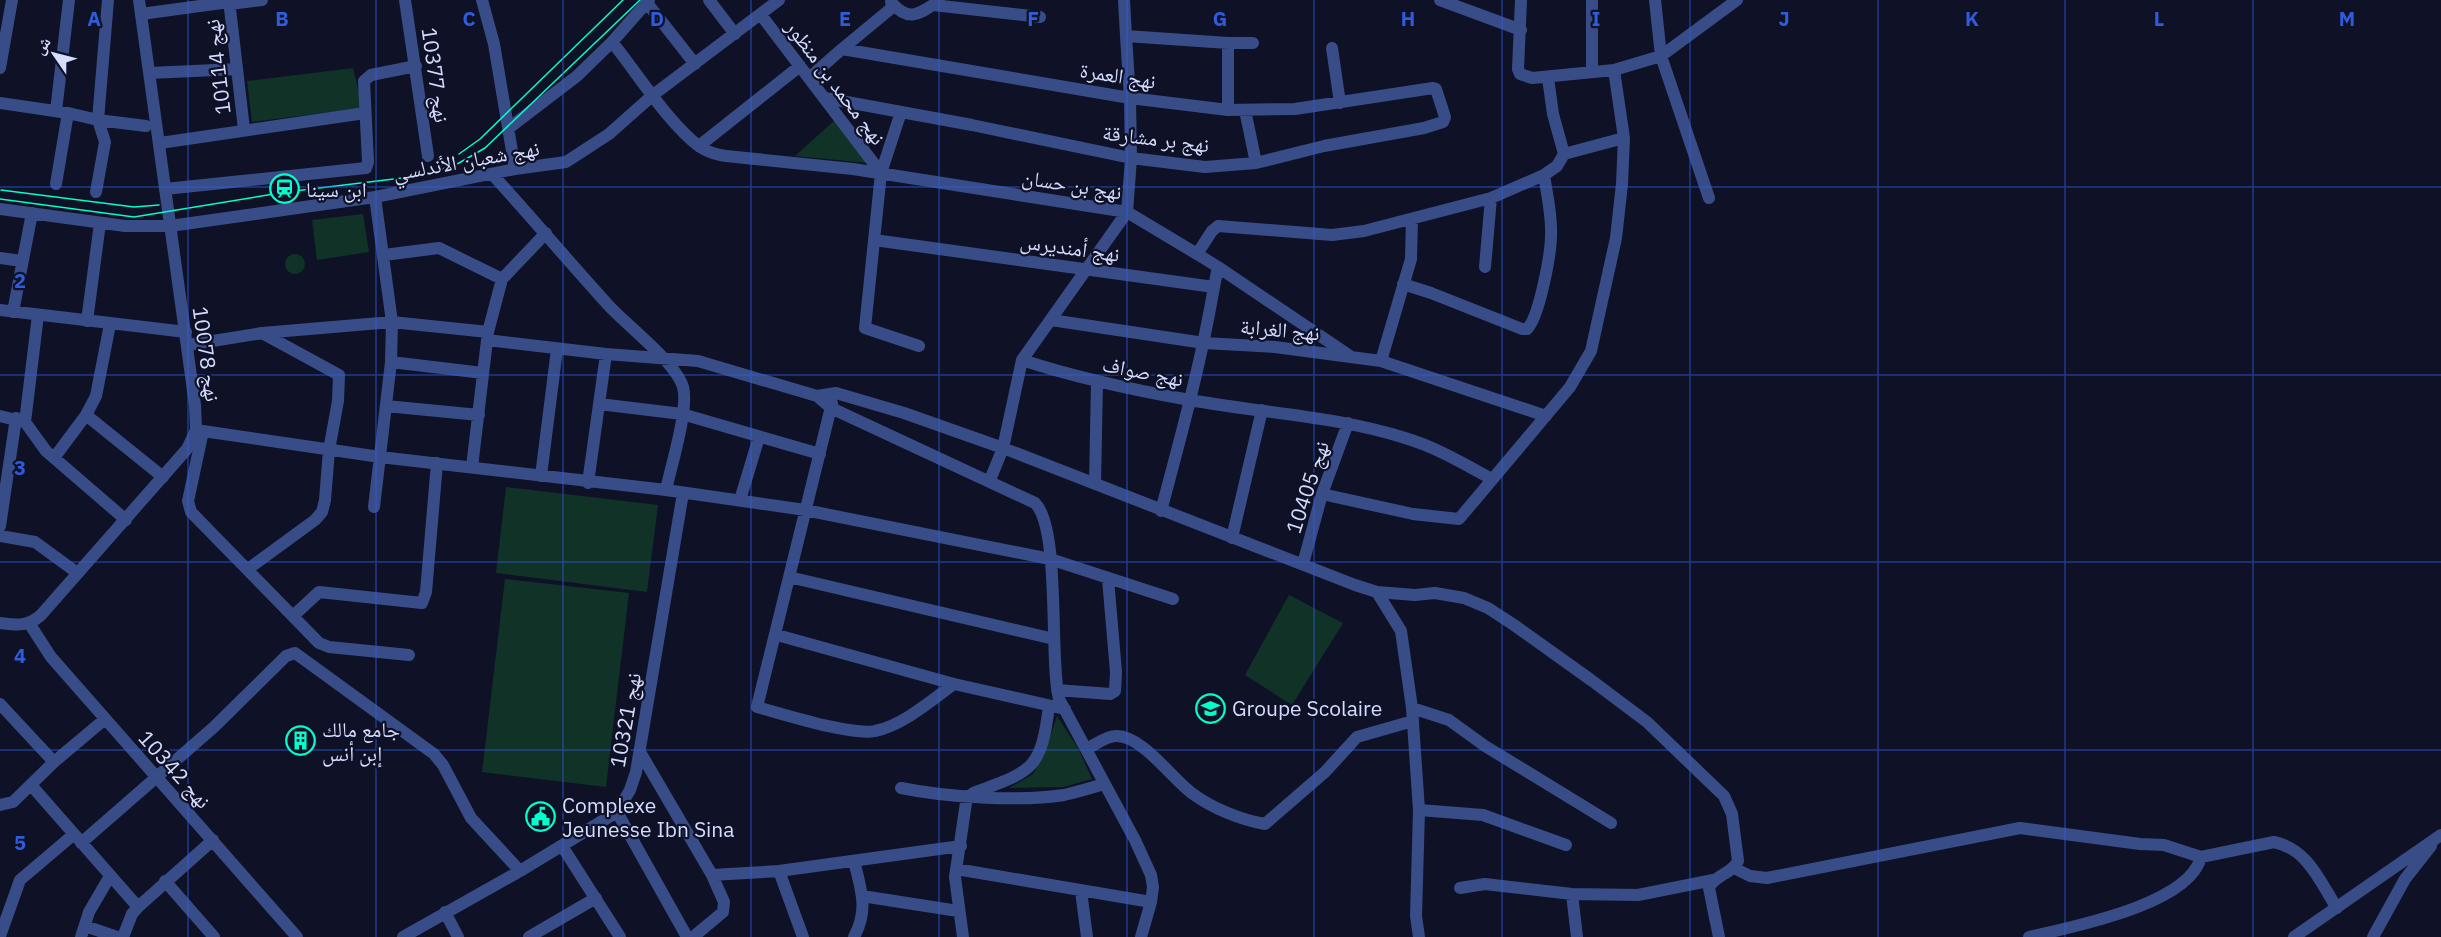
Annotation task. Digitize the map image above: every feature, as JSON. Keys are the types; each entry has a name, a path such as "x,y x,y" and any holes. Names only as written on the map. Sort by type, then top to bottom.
{"street":[{"path":"0,68 12,0"},
{"path":"56,184 69,0"},
{"path":"96,192 105,142 98,120 108,0"},
{"name":"نهج 10078","path":"29,623 40,615 76,572 126,520 191,444 199,431 139,0"},
{"path":"141,14 229,2 262,0"},
{"name":"نهج 10377","path":"405,0 428,156"},
{"path":"482,0 494,44 515,169"},
{"path":"709,0 735,34"},
{"name":"نهج شعبان الأندلسي","path":"0,209 100,223 170,226 375,197 515,169 558,164 573,159 609,134 653,95 779,0"},
{"path":"990,480 1003,448 1022,360 1127,212 1131,158 1124,0"},
{"path":"1440,0 1458,3 1521,30"},
{"path":"1521,0 1518,69 1525,76 1548,78 1614,70 1661,56 1737,0"},
{"path":"1592,0 1592,71"},
{"path":"1655,0 1661,56 1708,198"},
{"path":"509,128 577,76 612,42 648,1 694,64"},
{"name":"نهج 10114","path":"229,2 244,129"},
{"path":"809,78 892,3 901,13 907,15 919,13 937,2 1040,17"},
{"name":"نهج محمد بن منظور","path":"761,15 880,173"},
{"path":"1126,36 1253,43"},
{"name":"نهج بن حسان","path":"612,42 653,95 699,146 716,154 817,164 1127,212 1218,267"},
{"path":"1228,43 1228,110"},
{"path":"1332,48 1340,103"},
{"name":"نهج العمرة","path":"842,49 1130,98 1228,110 1286,110 1432,88"},
{"path":"165,189 366,168 368,162 363,83 368,76 416,66"},
{"path":"699,146 800,66"},
{"path":"150,73 237,69"},
{"path":"1322,494 1413,514 1454,520 1464,515 1570,387 1591,351 1616,238 1624,138 1614,70"},
{"path":"1548,78 1553,114 1564,154"},
{"name":"نهج بر مشارقة","path":"825,98 1131,158 1205,167 1256,163 1324,146 1424,128 1443,122 1445,117 1436,89 1432,88"},
{"path":"0,104 146,126"},
{"path":"1245,110 1256,163"},
{"path":"901,112 880,173 865,328 919,346"},
{"name":"نهج 10114","path":"160,142 365,113"},
{"path":"1197,254 1212,231 1218,226 1332,235 1364,231 1491,198 1544,175 1557,165 1564,154 1624,138"},
{"path":"492,174 610,307 662,358 681,381 684,397 682,414 666,490"},
{"path":"1403,284 1527,329 1534,321 1551,236 1544,175"},
{"path":"374,507 391,362 392,322 375,197"},
{"path":"1485,267 1491,198"},
{"path":"32,213 22,261 3,310 110,324 187,339 392,322 557,349 698,361 817,396 831,408 1029,498 1040,507 1044,515 1050,559 1057,690 1065,710 1148,866 1153,886 1141,937"},
{"path":"1381,361 1411,259 1412,219"},
{"path":"87,321 100,223"},
{"path":"472,467 488,336 502,279 546,233"},
{"name":"نهج أمنديرس","path":"874,240 1214,287"},
{"path":"532,248 556,244"},
{"path":"384,255 439,248 502,279"},
{"path":"0,258 22,261"},
{"path":"1161,510 1191,400 1218,267 1350,356"},
{"path":"0,526 38,315"},
{"name":"نهج الغرابة","path":"1051,320 1204,343 1275,347 1381,361 1546,416"},
{"path":"54,458 86,415 97,393 110,324"},
{"path":"248,569 315,520 322,512 325,501 328,450 338,401 339,375 262,333"},
{"path":"541,476 557,349"},
{"path":"588,483 606,354"},
{"name":"نهج صواف","path":"1022,360 1097,382 1191,400 1348,423 1417,442 1492,479"},
{"path":"391,362 483,373"},
{"path":"1095,484 1097,382"},
{"path":"817,396 836,393 904,413 1003,448 1377,592 1415,595 1435,593 1464,598 1488,608 1647,722 1724,796 1730,805 1738,861 1734,868 1713,880 1638,895 1572,894 1485,884 1460,888"},
{"path":"836,393 757,708 839,727 872,732 885,728 920,708 954,684"},
{"path":"600,404 682,414 820,454"},
{"path":"386,406 479,415"},
{"path":"1232,538 1262,410"},
{"path":"86,415 163,477"},
{"path":"0,416 20,420 54,458 126,520"},
{"name":"نهج 10405","path":"1303,564 1322,494 1348,423"},
{"path":"409,655 322,645 188,507 199,431 380,457 588,483 666,490 805,510 1050,559 1173,599"},
{"path":"740,500 759,437"},
{"path":"293,616 319,592 422,603 426,592 437,464"},
{"name":"نهج 10321","path":"403,937 520,871 616,812 630,790 640,752 683,493"},
{"path":"0,537 35,542 76,572"},
{"path":"789,577 1054,639"},
{"path":"1057,690 1110,694 1115,691 1116,672 1108,579"},
{"path":"1377,592 1401,631 1412,708 1419,810 1416,916 1419,937"},
{"path":"0,623 17,625 29,623"},
{"name":"نهج 10342","path":"29,623 51,657 294,934"},
{"path":"777,635 954,684 1065,710"},
{"path":"0,936 20,880 156,778 214,727 286,656 295,653 434,754 443,765 471,818 520,871"},
{"path":"0,704 54,762"},
{"path":"968,796 1008,780 1033,765 1042,747 1049,706"},
{"path":"1412,708 1449,720 1485,746 1611,824"},
{"path":"0,805 13,802 54,762 105,719"},
{"path":"1086,749 1116,736 1128,739 1152,754 1191,793 1207,803 1254,822 1265,824 1318,778 1358,737 1413,721"},
{"path":"640,752 722,894 725,909 693,937"},
{"path":"901,788 968,796 1061,795 1104,784"},
{"path":"31,785 138,907"},
{"path":"963,937 958,911 956,869 968,796"},
{"path":"1419,810 1483,815 1566,845"},
{"path":"616,812 687,937"},
{"path":"1734,868 1750,876 1767,878 2020,828 2140,844 2164,845 2201,856 2274,842 2285,844 2302,856 2311,866 2337,908"},
{"path":"2294,937 2441,834"},
{"path":"2373,937 2405,879 2441,834"},
{"path":"123,937 132,914 138,907 213,840"},
{"path":"562,846 620,937"},
{"path":"712,875 779,871 961,846"},
{"path":"2029,937 2104,920 2154,900 2189,877 2199,866 2201,856"},
{"path":"854,861 862,896 863,920 854,937"},
{"path":"956,869 1151,902"},
{"path":"779,871 803,937"},
{"path":"110,876 89,912 83,931 117,937"},
{"path":"1713,880 1709,888 1719,937"},
{"path":"165,881 214,937"},
{"path":"1081,891 1087,937"},
{"path":"1572,894 1577,937"},
{"path":"862,896 958,911"},
{"path":"530,937 596,898"},
{"path":"445,912 458,937"},
{"path":"2381,920 2386,937"},
{"path":"280,937 294,934"}],"green space":[{"path":"353,68 363,108 252,122 247,81"},
{"path":"836,119 868,163 795,156"},
{"path":"363,214 369,252 317,260 312,220"},
{"path":"295,254 302,257 305,264 302,271 295,274 288,271 285,264 288,257"},
{"path":"506,487 658,505 647,592 496,573"},
{"path":"505,579 629,593 606,787 482,772"},
{"path":"1289,595 1343,623 1292,705 1245,675"},
{"path":"1057,716 1078,748 1092,779 1064,787 1009,788 1033,774 1044,755"}],"tram line":[{"path":"459,154 480,139 623,0"},
{"path":"0,199 134,217 286,192 427,175 459,163 485,148 640,0"},
{"path":"1,190 134,207 159,205"}],"place":[{"name":"ابن سينا","path":"285,189"},
{"name":"Groupe Scolaire","path":"1211,708"},
{"name":"جامع مالك إبن أنس","path":"301,741"},
{"name":"Complexe Jeunesse Ibn Sina","path":"541,817"}]}
